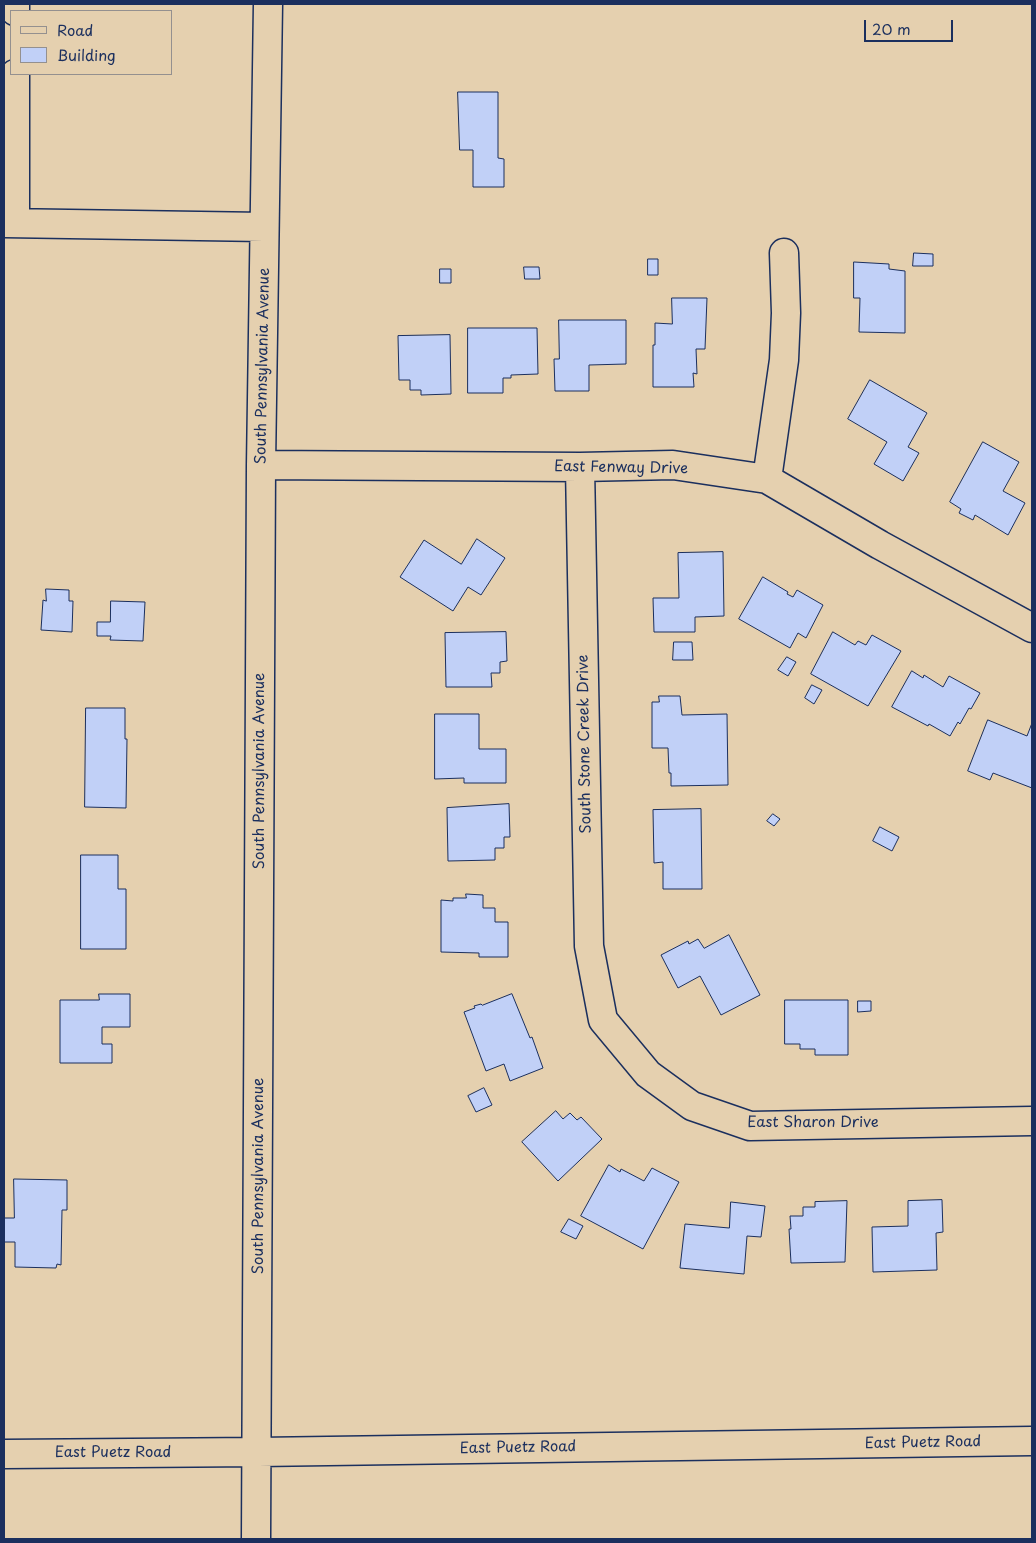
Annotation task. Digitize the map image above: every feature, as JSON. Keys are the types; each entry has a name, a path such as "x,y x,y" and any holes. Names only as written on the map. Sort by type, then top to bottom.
{"street":[{"name":"South Pennsylvania Avenue","path":"256,1539 258,1452 261,465 268,4"},
{"path":"15,75 9,223 264,227"},
{"path":"767,479 784,360 786,313 784,253"},
{"name":"East Fenway Drive","path":"261,465 580,467 673,465 767,479 880,545 1032,628"},
{"name":"South Stone Creek Drive","path":"580,467 589,946 603,1020"},
{"name":"East Sharon Drive","path":"603,1020 648,1074 692,1106 750,1126 1032,1121"},
{"name":"East Puetz Road","path":"4,1454 1032,1441"}],"building":[{"path":"458,92 498,92 498,158 504,159 504,187 473,187 473,150 460,150"},
{"path":"914,253 933,254 933,266 913,266"},
{"path":"648,259 658,259 658,275 648,275"},
{"path":"854,262 889,264 889,269 905,271 905,333 859,332 860,298 854,298"},
{"path":"524,267 539,267 540,279 525,279"},
{"path":"440,269 451,269 451,283 440,283"},
{"path":"672,298 707,298 705,349 696,349 697,374 693,373 694,387 653,387 655,323 672,324"},
{"path":"559,320 626,320 626,364 589,365 589,391 555,391 554,359 559,359"},
{"path":"468,328 537,328 538,374 511,375 511,378 503,378 503,393 468,393"},
{"path":"450,335 451,394 421,395 421,390 410,390 410,380 399,380 398,336"},
{"path":"870,380 927,413 908,447 919,453 903,481 874,464 887,442 848,419"},
{"path":"983,442 1019,462 1003,491 1025,503 1008,535 975,515 973,520 959,513 961,509 950,502"},
{"path":"477,539 505,558 481,595 468,587 453,611 400,577 424,540 461,564"},
{"path":"723,552 724,616 695,617 695,632 654,632 653,598 679,598 678,553"},
{"path":"763,577 793,597 797,590 823,605 806,638 798,633 790,648 739,619"},
{"path":"46,589 69,590 69,601 73,601 72,632 41,630 43,600 46,601"},
{"path":"111,601 145,602 143,641 110,640 111,636 97,636 97,622 110,622"},
{"path":"506,632 507,661 500,662 500,673 491,673 492,687 446,687 445,633"},
{"path":"833,632 855,645 858,641 866,645 872,635 901,651 868,706 811,674"},
{"path":"674,642 692,642 693,660 673,660"},
{"path":"787,657 796,662 788,676 778,670"},
{"path":"912,671 923,678 924,675 943,687 949,676 980,693 971,709 969,708 960,724 958,722 950,736 892,707"},
{"path":"812,685 822,690 814,704 805,698"},
{"path":"659,696 680,696 682,715 727,714 728,785 671,786 668,748 652,748 652,702 659,702"},
{"path":"86,708 125,708 125,739 127,739 126,808 85,807"},
{"path":"435,714 479,714 479,749 506,749 506,783 464,783 464,778 435,779"},
{"path":"988,720 1027,736 1032,723 1032,788 993,773 990,780 968,771"},
{"path":"509,804 510,837 504,837 504,848 495,848 495,860 448,861 447,808"},
{"path":"701,809 702,889 663,889 663,862 654,863 653,810"},
{"path":"773,814 780,819 774,826 767,821"},
{"path":"880,827 899,837 892,851 873,841"},
{"path":"81,855 118,855 118,889 126,889 126,949 81,949"},
{"path":"466,894 483,895 483,908 495,908 495,922 508,922 508,957 479,957 479,953 441,952 441,900 453,901 453,898 466,898"},
{"path":"729,935 760,995 721,1015 700,976 678,988 661,955 688,941 689,944 698,939 704,948"},
{"path":"99,994 130,994 130,1027 102,1027 102,1044 112,1044 112,1063 60,1063 60,1000 99,1000"},
{"path":"512,994 530,1038 532,1037 543,1068 510,1081 504,1064 486,1071 464,1012 475,1008 474,1006"},
{"path":"785,1000 848,1000 848,1055 815,1055 815,1049 800,1049 800,1044 785,1044"},
{"path":"858,1001 871,1001 871,1011 858,1012"},
{"path":"484,1088 492,1105 476,1112 468,1096"},
{"path":"556,1111 563,1119 570,1113 577,1120 581,1117 602,1139 558,1181 522,1142"},
{"path":"609,1165 620,1172 621,1169 644,1181 652,1168 679,1182 643,1249 581,1216"},
{"path":"14,1179 67,1180 67,1210 62,1210 61,1265 57,1264 56,1268 15,1267 15,1242 4,1242 4,1218 14,1218"},
{"path":"942,1200 943,1232 936,1233 937,1270 873,1272 872,1227 908,1226 908,1201"},
{"path":"847,1201 845,1262 791,1263 790,1216 803,1216 803,1207 815,1207 815,1202"},
{"path":"731,1202 765,1206 761,1237 747,1236 744,1274 680,1268 685,1224 729,1228"},
{"path":"569,1219 583,1226 576,1239 561,1232"}]}
